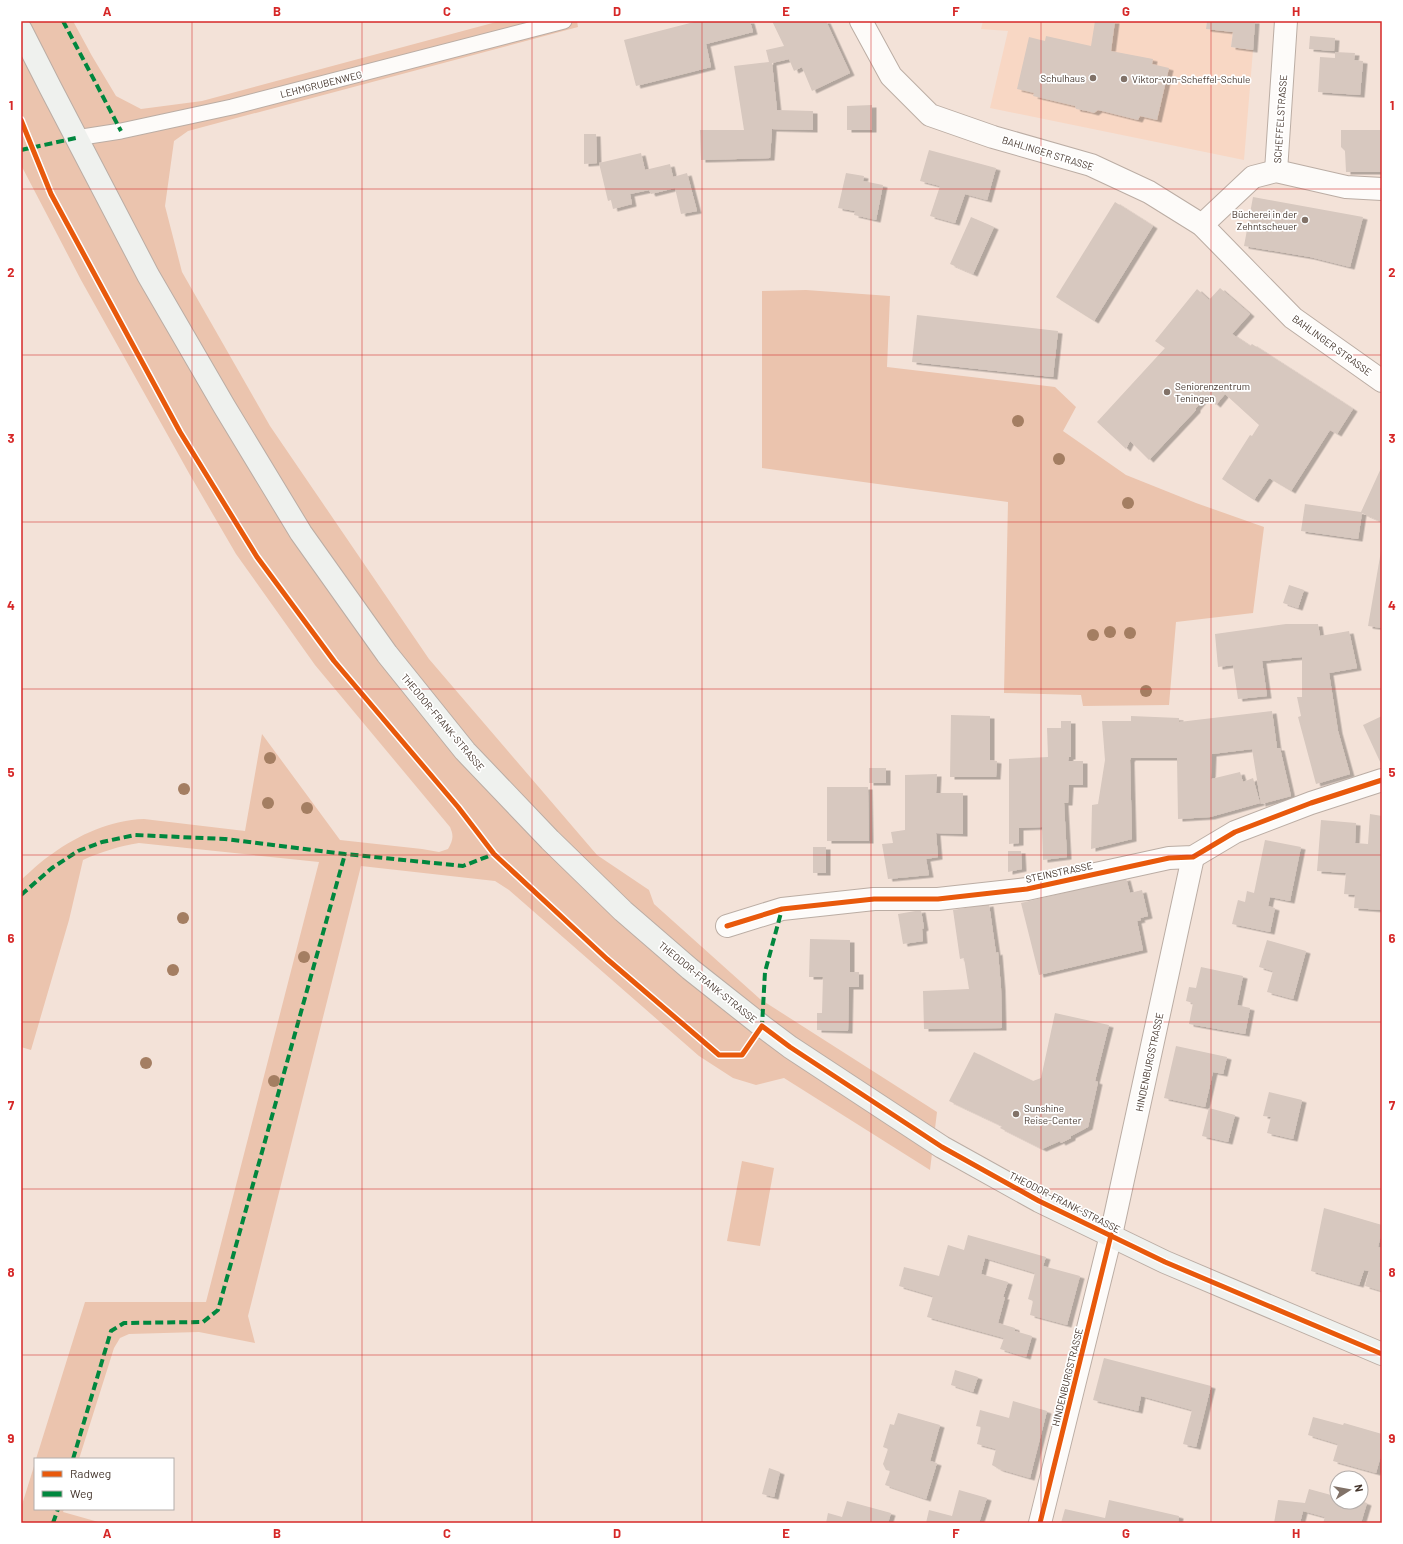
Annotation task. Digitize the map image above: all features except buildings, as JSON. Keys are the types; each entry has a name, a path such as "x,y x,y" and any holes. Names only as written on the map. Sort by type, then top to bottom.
{"main road":[{"name":"THEODOR-FRANK-STRASSE","path":"21,30 148,275 224,406 301,533 387,654 465,751 544,834 623,911 690,969 790,1047 942,1147 1039,1201 1165,1262 1382,1354"}],"street":[{"name":"BAHLINGER STRASSE","path":"861,21 891,76 930,115 993,137 1091,164 1149,192 1202,225 1293,318 1382,381"},
{"name":"SCHEFFELSTRASSE","path":"1202,225 1253,178 1276,171 1286,21"},
{"path":"1276,171 1346,187 1382,189"},
{"name":"STEINSTRASSE","path":"727,926 782,909 874,899 938,899 1027,889 1169,858 1193,857 1235,832 1311,803 1382,780"},
{"name":"HINDENBURGSTRASSE","path":"1040,1523 1111,1236 1193,857"}],"lane":[{"name":"LEHMGRUBENWEG","path":"76,138 121,131 232,107 564,21"}],"shaded area":[{"path":"21,21 73,21 116,96 141,109 202,101 500,21 577,21 578,27 188,131 174,141 165,206 182,272 270,426 429,659 597,855 649,890 654,904 760,999 937,1112 930,1170 784,1078 756,1085 733,1078 699,1056 509,890 495,881 361,866 248,1316 255,1343 199,1332 129,1334 120,1338 114,1348 79,1458 36,1458 85,1302 206,1302 319,862 139,843 96,854 83,860 69,920 31,1050 21,1047 21,880 62,847 95,830 119,822 144,819 245,831 262,734 340,840 439,852 448,849 452,840 452,833 450,827 315,665 236,554 81,280 21,165"},
{"name":"Viktor-von-Scheffel-Schule","path":"983,21 1207,21 1206,29 1233,32 1231,47 1253,50 1244,160 990,108 1008,31 981,29"},
{"path":"806,290 890,296 887,367 1055,387 1076,407 1063,431 1126,475 1196,503 1264,527 1253,613 1176,622 1169,705 1083,706 1081,695 1004,693 1008,502 762,468 762,291"},
{"path":"742,1161 774,1168 760,1246 727,1241"},
{"path":"34,1466 34,1510 64,1510 63,1512 102,1523 21,1523 21,1508"}],"marked path":[{"path":"63,21 121,131"},
{"path":"21,150 76,138"},
{"path":"21,895 52,868 78,851 102,842 135,835 225,839 345,854 463,866 494,854"},
{"path":"73,1458 111,1331 124,1323 203,1322 218,1310 345,854"},
{"path":"760,1028 762,1026 765,972 782,909"},
{"path":"53,1523 58,1510"}],"cycle path":[{"path":"21,120 51,194 180,432 257,557 334,661 458,807 494,854 607,959 719,1055 742,1055 762,1026 790,1047 942,1147 1039,1201 1165,1262 1382,1354"},
{"path":"727,926 782,909 874,899 938,899 1027,889 1169,858 1193,857 1235,832 1311,803 1382,780"},
{"path":"1040,1523 1111,1235"}],"place":[{"name":"Schulhaus","path":"1093,78"},
{"name":"Viktor-von-Scheffel-Schule","path":"1124,79"},
{"name":"Bücherei in der Zehntscheuer","path":"1305,220"},
{"name":"Seniorenzentrum Teningen","path":"1167,392"},
{"name":"Sunshine Reise-Center","path":"1016,1114"}]}
